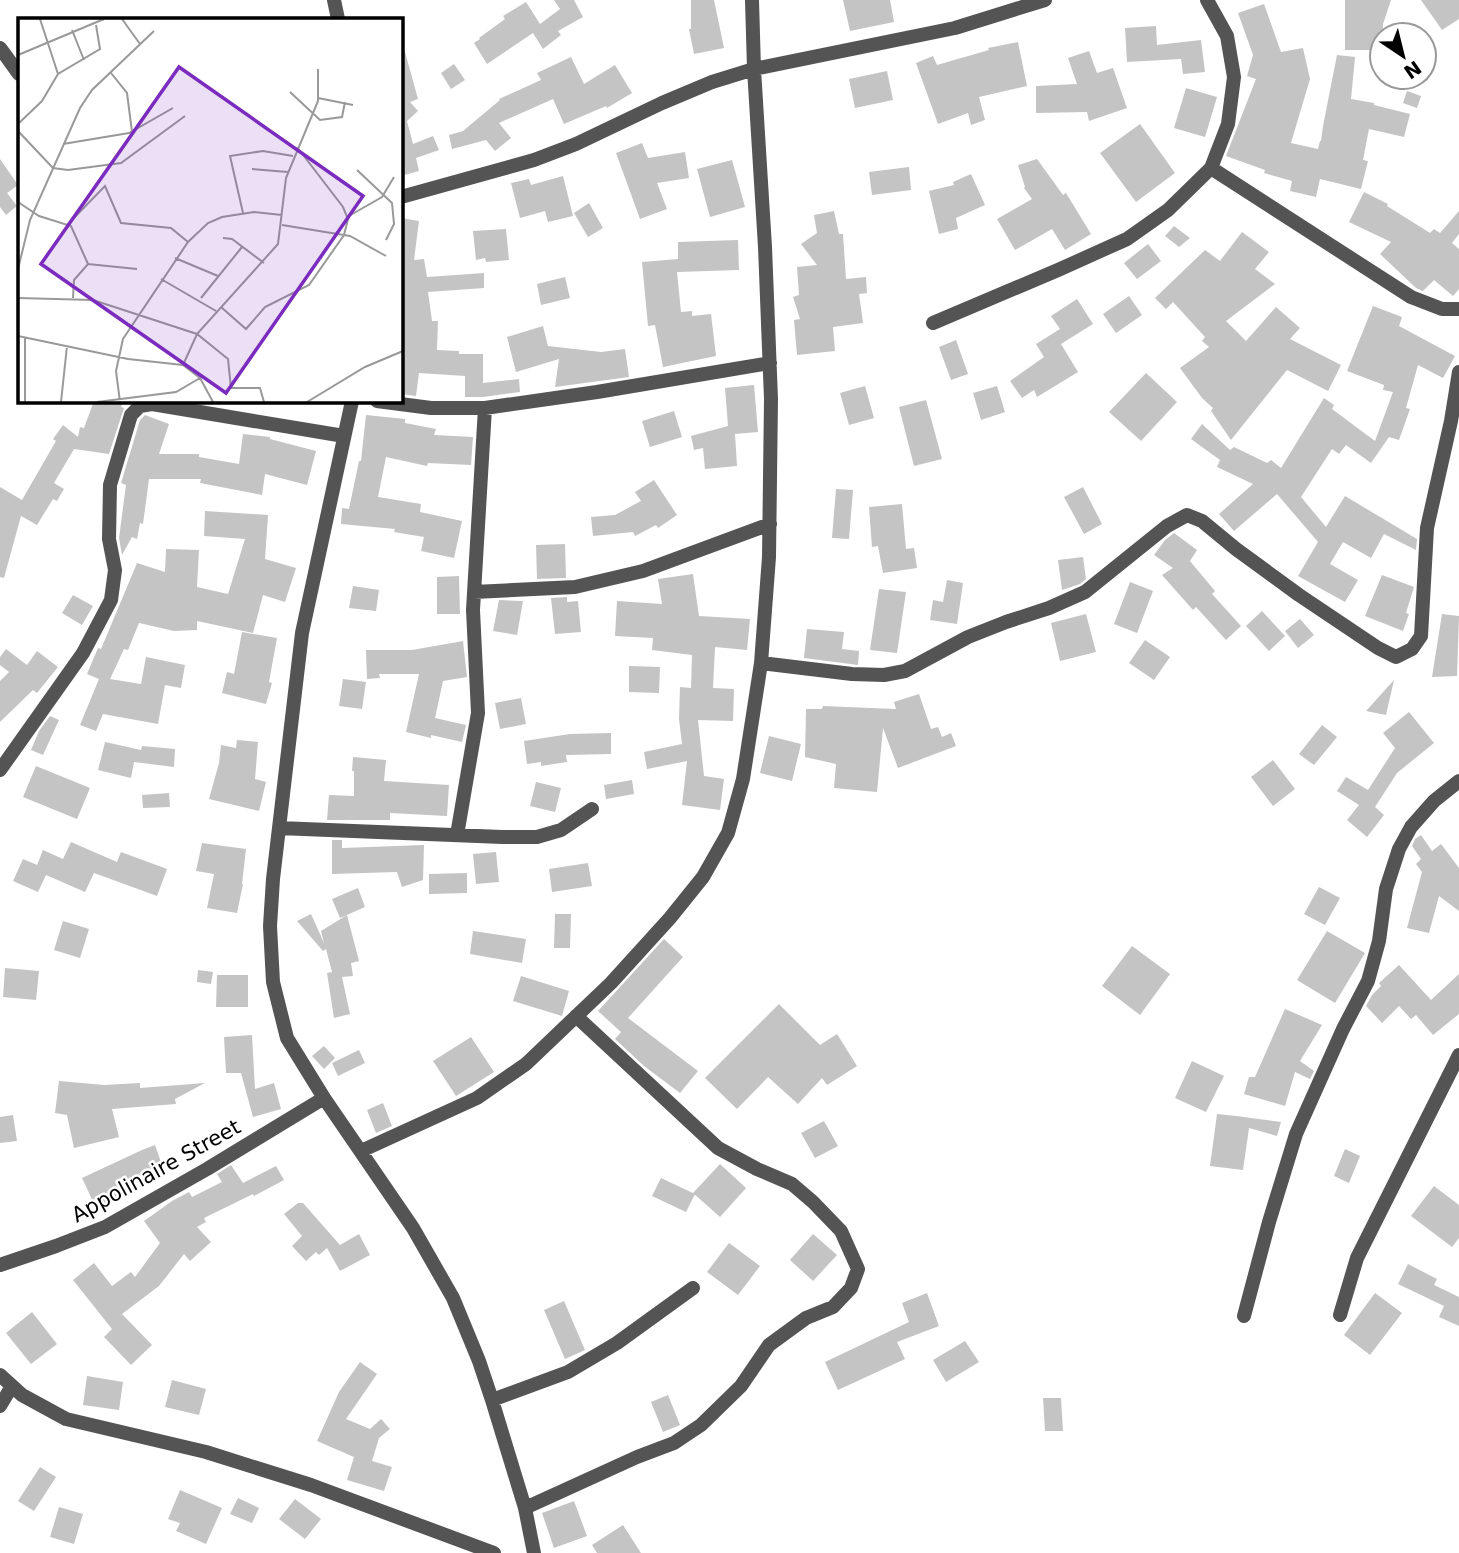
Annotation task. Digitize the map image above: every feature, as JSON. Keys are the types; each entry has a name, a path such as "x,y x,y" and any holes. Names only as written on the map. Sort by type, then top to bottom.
{"street":[{"path":"334,0 338,18"},
{"path":"361,1151 477,1098 526,1065 611,983 670,918 703,877 728,833 743,779 761,663 770,524 770,363 752,0"},
{"path":"402,197 544,156 712,82 754,69 955,29 1045,0"},
{"path":"933,323 1126,239 1168,210 1211,168 1228,124 1234,77 1227,36 1207,0"},
{"path":"0,48 18,73"},
{"path":"1211,168 1411,297 1442,309 1459,309"},
{"path":"385,402 432,408 485,408 770,363"},
{"path":"761,663 884,676 905,671 968,637 1085,592 1167,526 1187,515 1202,521 1299,595 1378,648 1396,657 1412,649 1421,636 1427,528 1459,372"},
{"path":"352,402 302,634 273,880 270,926 273,982 287,1038 324,1098 413,1228 453,1298 492,1400 525,1508 534,1553"},
{"path":"0,770 83,653 111,600 115,570 109,539 110,485 131,415 140,407 152,404 344,436"},
{"path":"457,835 478,713 474,592 485,408"},
{"path":"474,592 575,587 616,578 643,571 770,524"},
{"path":"1244,1316 1296,1134 1343,1029 1368,981 1379,941 1386,889 1399,849 1411,827 1434,801 1459,780"},
{"path":"279,828 537,836 561,830 592,809"},
{"path":"525,1508 674,1443 701,1425 741,1386 769,1345 806,1318 833,1307 851,1288 858,1269 841,1231 813,1202 792,1184 718,1148 576,1016"},
{"path":"1340,1315 1357,1258 1459,1055"},
{"name":"Appolinaire Street","path":"0,1265 105,1227 324,1098"},
{"path":"492,1400 568,1372 617,1343 693,1288"},
{"path":"0,1375 22,1395 66,1419 206,1452 311,1485 494,1553"},
{"path":"0,1406 12,1386"}],"building":[{"path":"554,0 574,0 583,17 558,31 561,35 543,49 533,33 487,64 474,43 479,38 505,19 503,16 526,2 540,24 560,9"},
{"path":"691,0 714,0 724,48 694,54 689,29"},
{"path":"843,0 890,0 894,22 850,31"},
{"path":"1345,0 1391,0 1384,21 1368,21 1368,50 1345,50"},
{"path":"1421,0 1459,0 1459,19 1442,30"},
{"path":"1264,4 1281,52 1303,48 1310,79 1291,143 1318,149 1337,55 1355,57 1351,99 1410,114 1404,137 1369,129 1363,160 1368,161 1361,189 1320,179 1316,197 1290,191 1292,181 1264,173 1265,170 1226,156 1256,79 1247,76 1253,55 1238,13"},
{"path":"1156,26 1157,45 1201,40 1205,72 1183,74 1181,59 1127,62 1125,28"},
{"path":"1018,42 1027,86 979,97 985,120 971,125 968,113 938,124 916,63 933,56 937,65 989,50 988,48"},
{"path":"1089,51 1097,73 1113,68 1127,108 1089,121 1087,112 1036,113 1036,86 1077,84 1068,58"},
{"path":"405,52 418,99 410,102 418,111 407,121 413,144 433,136 439,150 416,158 419,171 402,176 402,53"},
{"path":"571,57 584,84 615,65 632,93 607,108 606,106 564,124 553,99 499,123 511,138 495,151 486,140 452,149 449,135 463,131 499,99 541,80 537,73"},
{"path":"454,64 465,80 451,89 441,73"},
{"path":"887,71 893,100 855,108 849,79"},
{"path":"1186,88 1217,97 1205,137 1174,128"},
{"path":"1407,91 1421,96 1417,108 1403,103"},
{"path":"1140,124 1175,173 1136,202 1100,153"},
{"path":"642,143 648,158 685,152 689,178 657,183 667,209 640,219 616,153"},
{"path":"0,159 18,185 7,193 17,206 6,215 0,207"},
{"path":"1037,159 1063,195 1066,193 1091,234 1065,250 1052,229 1015,250 997,219 1032,199 1024,188 1018,165"},
{"path":"732,160 745,207 710,217 697,169"},
{"path":"909,167 911,190 872,195 869,172"},
{"path":"971,174 985,205 956,218 958,229 939,234 929,191 954,185 953,182"},
{"path":"563,176 573,216 548,222 545,211 520,218 511,183 529,179 531,185"},
{"path":"1364,192 1388,204 1387,206 1430,233 1434,229 1440,233 1459,211 1459,234 1452,243 1459,249 1459,289 1453,296 1434,280 1423,291 1416,288 1380,254 1391,242 1349,222"},
{"path":"589,203 603,228 588,237 574,213"},
{"path":"834,211 839,234 843,234 846,279 866,277 867,293 859,294 863,323 833,327 835,351 797,355 794,320 800,319 793,297 799,295 797,267 817,265 801,244 817,233 814,215"},
{"path":"402,218 419,221 414,260 424,259 427,277 484,273 484,288 428,292 432,321 438,321 437,350 483,354 483,383 519,379 520,392 465,397 465,376 419,373 416,396 402,394"},
{"path":"1174,226 1190,238 1179,247 1165,236"},
{"path":"506,229 509,260 476,260 473,231"},
{"path":"1242,232 1269,252 1255,269 1275,284 1226,321 1246,341 1276,307 1300,328 1290,339 1341,365 1328,391 1287,370 1231,440 1211,411 1213,408 1202,398 1180,368 1209,347 1202,341 1205,337 1173,302 1166,309 1155,298 1205,250 1220,261"},
{"path":"738,240 739,270 677,272 681,312 692,311 692,316 711,314 716,356 663,367 655,325 648,326 642,262 678,259 678,242"},
{"path":"1148,244 1161,261 1137,279 1124,263"},
{"path":"565,277 570,298 541,305 537,284"},
{"path":"1129,296 1142,315 1116,333 1103,314"},
{"path":"1077,299 1093,324 1061,344 1078,372 1037,397 1034,390 1022,398 1010,381 1044,357 1036,344 1060,329 1051,316"},
{"path":"1373,306 1402,317 1399,326 1455,356 1443,378 1418,365 1406,408 1410,409 1399,440 1389,437 1371,463 1346,445 1339,454 1332,449 1301,497 1326,527 1345,496 1417,539 1416,550 1384,534 1371,558 1343,542 1330,564 1358,580 1345,602 1298,576 1318,542 1277,494 1234,531 1219,514 1253,484 1217,467 1220,460 1191,439 1202,424 1230,450 1234,447 1267,463 1271,460 1281,468 1324,398 1334,405 1332,409 1375,441 1393,392 1383,390 1384,385 1347,371"},
{"path":"543,326 548,346 601,352 625,349 629,377 555,387 559,359 516,372 507,337"},
{"path":"956,340 968,374 951,380 939,347"},
{"path":"1146,373 1177,402 1141,441 1109,412"},
{"path":"754,385 758,432 735,434 737,466 705,469 703,448 694,450 691,436 728,426 725,388"},
{"path":"865,386 874,418 849,425 840,393"},
{"path":"997,386 1005,412 981,420 973,393"},
{"path":"926,400 942,459 914,466 899,407"},
{"path":"94,402 123,402 121,407 124,408 109,454 74,449 54,483 64,489 57,501 53,499 37,525 21,516 4,578 0,577 0,487 22,500 63,425 78,437 80,427 84,428"},
{"path":"674,411 682,437 650,447 642,421"},
{"path":"145,415 169,424 159,454 199,454 199,457 239,464 243,434 270,437 316,451 307,485 265,474 262,495 200,483 201,479 149,479 143,524 140,523 137,539 132,537 122,555 119,538 126,485 121,483 140,420"},
{"path":"366,415 405,419 405,423 436,429 434,435 473,437 471,465 428,463 427,466 386,457 378,497 421,504 420,512 462,521 454,558 421,551 424,537 394,532 395,529 341,524 342,508 349,509 361,461"},
{"path":"654,480 677,515 658,528 656,525 635,536 633,532 593,536 591,517 615,515 641,501 635,492"},
{"path":"1083,487 1102,524 1084,534 1064,497"},
{"path":"836,489 853,490 849,539 832,538"},
{"path":"902,504 906,549 914,548 917,568 883,573 878,546 872,547 869,507"},
{"path":"205,511 268,515 265,559 296,568 285,602 263,595 253,633 197,621 197,630 174,631 139,623 128,650 124,649 110,679 141,684 146,657 185,665 181,688 165,685 158,724 103,714 96,731 80,725 99,679 87,674 98,648 101,649 137,563 165,572 166,549 199,550 197,587 228,594 245,539 204,536"},
{"path":"1174,533 1197,550 1190,561 1215,591 1212,594 1241,626 1226,640 1196,607 1193,610 1162,575 1173,568 1154,555"},
{"path":"565,544 566,578 537,579 536,545"},
{"path":"1083,557 1086,579 1062,590 1058,560"},
{"path":"693,574 699,616 750,619 747,650 715,647 713,688 734,689 733,721 698,720 704,776 724,779 720,810 682,805 687,761 647,769 644,752 682,744 679,719 680,687 691,688 692,655 652,650 653,638 615,636 617,601 662,604 658,579"},
{"path":"1382,575 1414,587 1403,631 1365,616"},
{"path":"459,576 460,614 437,614 437,577"},
{"path":"947,580 963,583 957,624 930,620 933,600 943,602"},
{"path":"1130,582 1153,591 1137,633 1114,624"},
{"path":"353,586 379,590 376,611 349,608"},
{"path":"879,589 906,592 897,653 870,650"},
{"path":"73,595 93,606 82,625 62,613"},
{"path":"567,597 567,602 578,601 581,632 555,634 551,598"},
{"path":"499,600 523,601 517,635 493,631"},
{"path":"1262,611 1285,636 1269,651 1246,626"},
{"path":"1086,614 1096,652 1060,661 1051,623"},
{"path":"1442,614 1459,616 1457,676 1432,677"},
{"path":"1300,619 1314,635 1298,648 1285,631"},
{"path":"807,629 844,632 842,649 859,651 858,665 804,658"},
{"path":"242,632 277,638 269,682 272,683 266,704 222,693 227,672 234,674"},
{"path":"1145,640 1170,657 1154,680 1129,663"},
{"path":"463,641 467,677 443,681 435,718 466,725 462,742 406,732 419,674 379,674 380,678 367,679 366,650 412,650"},
{"path":"6,649 27,665 37,651 58,667 37,693 33,690 0,722 0,681 9,672 0,665 0,657"},
{"path":"629,666 660,667 659,693 629,692"},
{"path":"343,679 366,682 362,709 339,706"},
{"path":"1394,680 1386,715 1366,711"},
{"path":"919,694 931,729 938,727 942,737 951,733 956,746 898,768 883,728 877,792 834,788 836,764 805,757 806,709 822,709 823,706 896,709 894,702"},
{"path":"521,698 526,724 500,729 495,703"},
{"path":"1409,712 1434,743 1397,773 1375,807 1384,815 1367,837 1347,820 1359,805 1337,791 1346,777 1368,790 1395,748 1383,733"},
{"path":"50,716 59,720 43,755 31,750 39,731"},
{"path":"1322,725 1337,737 1314,765 1299,754"},
{"path":"611,733 611,754 566,755 567,762 541,766 541,762 527,764 524,741 570,734"},
{"path":"769,736 801,744 792,781 760,773"},
{"path":"237,740 258,742 255,779 266,782 259,811 209,799 221,745 236,748"},
{"path":"105,742 141,750 142,746 175,749 174,767 134,762 131,778 98,770"},
{"path":"353,757 386,760 384,781 449,785 447,816 390,813 390,820 327,820 329,795 354,796"},
{"path":"1273,760 1295,789 1273,806 1251,777"},
{"path":"36,766 90,788 77,819 23,797"},
{"path":"632,780 634,794 606,799 604,785"},
{"path":"536,782 561,788 555,812 530,806"},
{"path":"169,793 170,807 143,808 142,795"},
{"path":"1421,835 1432,851 1441,844 1459,868 1459,911 1439,896 1429,933 1407,928 1422,872 1416,864 1421,859 1412,846 1415,839"},
{"path":"332,840 342,840 342,848 424,845 423,880 402,887 397,872 332,874"},
{"path":"71,842 117,862 121,852 167,869 157,896 94,873 85,892 46,875 38,892 13,881 23,859 37,865 43,850 63,859"},
{"path":"202,843 246,849 237,913 207,908 214,874 196,871"},
{"path":"496,852 499,882 476,884 473,854"},
{"path":"588,863 592,886 552,892 549,869"},
{"path":"467,873 467,893 429,894 429,874"},
{"path":"1319,887 1340,898 1325,925 1304,914"},
{"path":"358,888 365,907 340,918 332,899"},
{"path":"311,914 324,943 321,931 347,915 359,961 351,963 353,976 342,977 350,1014 334,1018 327,973 332,972 326,949 323,951 297,921"},
{"path":"555,914 571,914 570,948 554,948"},
{"path":"63,921 89,929 80,958 54,950"},
{"path":"473,931 526,939 522,963 470,954"},
{"path":"1327,931 1365,953 1335,1003 1297,980"},
{"path":"664,939 683,957 628,1018 698,1071 680,1093 644,1066 615,1039 621,1032 598,1011"},
{"path":"1132,946 1170,974 1140,1015 1102,986"},
{"path":"1399,965 1431,1000 1459,974 1459,1014 1433,1035 1416,1015 1411,1019 1399,1006 1382,1023 1366,1006 1381,986 1379,983"},
{"path":"5,968 39,971 36,1000 3,997"},
{"path":"198,970 213,972 211,984 197,982"},
{"path":"217,975 248,975 248,1007 216,1007"},
{"path":"521,976 569,991 562,1016 513,1001"},
{"path":"779,1004 820,1045 837,1034 857,1066 827,1085 822,1078 798,1104 768,1077 737,1109 705,1078"},
{"path":"1285,1009 1322,1025 1300,1061 1314,1071 1310,1079 1295,1072 1285,1106 1244,1094 1249,1077 1255,1077"},
{"path":"252,1035 255,1089 274,1083 281,1109 253,1117 241,1073 226,1073 224,1037"},
{"path":"471,1037 494,1072 456,1096 433,1061"},
{"path":"324,1046 335,1058 324,1069 312,1056"},
{"path":"359,1050 365,1063 338,1076 332,1063"},
{"path":"1192,1061 1224,1076 1206,1112 1175,1098"},
{"path":"59,1081 104,1085 140,1083 140,1088 205,1083 175,1099 176,1104 112,1109 119,1137 74,1148 67,1115 55,1113"},
{"path":"383,1103 392,1126 376,1133 367,1110"},
{"path":"1217,1114 1281,1122 1277,1136 1249,1128 1243,1170 1210,1166"},
{"path":"13,1115 17,1141 0,1143 0,1117"},
{"path":"824,1121 838,1146 815,1158 801,1133"},
{"path":"155,1145 163,1168 127,1181 132,1191 96,1208 82,1178"},
{"path":"1345,1149 1360,1156 1349,1183 1334,1176"},
{"path":"720,1164 746,1188 720,1217 693,1193"},
{"path":"231,1165 243,1183 276,1166 284,1180 204,1218 206,1222 197,1227 211,1242 190,1261 184,1254 159,1286 122,1314 152,1345 131,1365 104,1337 112,1329 73,1280 94,1263 112,1286 131,1272 135,1277 160,1243 144,1221 189,1192 192,1197 222,1182 217,1174"},
{"path":"661,1178 695,1194 686,1212 652,1196"},
{"path":"1434,1186 1459,1205 1459,1238 1452,1247 1411,1216"},
{"path":"298,1203 303,1203 340,1245 359,1234 370,1255 340,1271 327,1248 319,1255 316,1252 306,1261 292,1246 302,1236 284,1214"},
{"path":"813,1234 837,1255 813,1281 790,1260"},
{"path":"729,1243 760,1266 738,1295 707,1272"},
{"path":"1408,1264 1437,1279 1434,1285 1459,1297 1459,1326 1439,1317 1444,1306 1398,1284"},
{"path":"927,1293 939,1326 897,1342 905,1359 838,1390 825,1362 909,1322 902,1303"},
{"path":"1375,1293 1402,1313 1370,1355 1344,1335"},
{"path":"564,1301 585,1350 565,1359 544,1310"},
{"path":"32,1312 57,1344 31,1364 6,1333"},
{"path":"965,1341 979,1362 946,1382 933,1360"},
{"path":"360,1362 377,1374 346,1419 370,1429 381,1419 390,1429 379,1438 372,1461 392,1467 384,1491 347,1480 354,1457 317,1441 339,1392"},
{"path":"87,1376 123,1382 119,1410 83,1405"},
{"path":"172,1380 206,1389 199,1415 165,1407"},
{"path":"668,1395 680,1425 663,1432 651,1402"},
{"path":"1043,1398 1061,1398 1063,1431 1045,1431"},
{"path":"40,1467 56,1477 34,1511 18,1501"},
{"path":"180,1490 222,1508 206,1544 176,1531 180,1523 168,1519"},
{"path":"238,1498 259,1508 252,1523 230,1514"},
{"path":"295,1499 321,1519 305,1539 279,1519"},
{"path":"574,1501 587,1536 554,1548 542,1513"},
{"path":"59,1507 83,1514 74,1544 50,1537"},
{"path":"623,1525 641,1553 597,1553 592,1545"}]}
